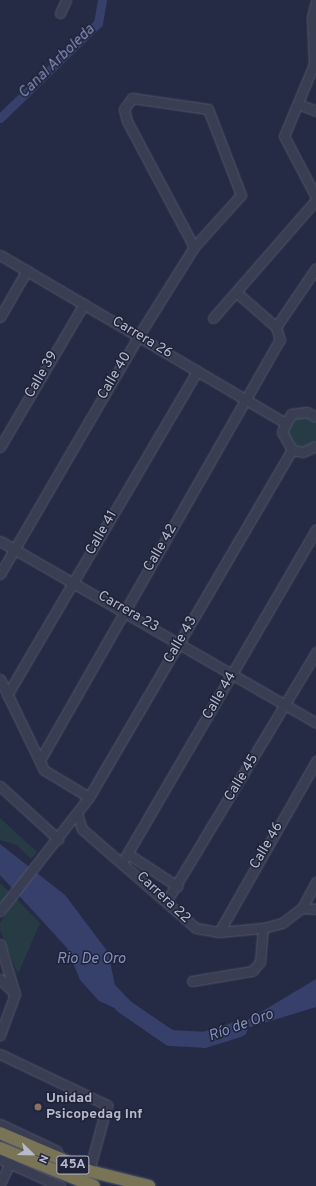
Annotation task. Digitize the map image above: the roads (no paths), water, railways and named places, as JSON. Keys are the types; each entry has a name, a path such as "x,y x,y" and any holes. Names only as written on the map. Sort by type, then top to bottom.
{"highway":[{"name":"45A","path":"0,1133 84,1169 149,1186"},
{"name":"45A","path":"0,1148 94,1186"}],"street":[{"path":"60,13 66,0"},
{"path":"213,318 316,198 284,136 314,64 312,17 316,2"},
{"name":"Calle 40","path":"0,574 139,335 194,247 237,202 241,188 208,109 132,98 126,102 124,109 127,121 194,247"},
{"path":"298,104 316,112"},
{"name":"Carrera 26","path":"0,255 139,335 284,422"},
{"path":"236,292 276,327 316,268"},
{"path":"0,317 27,270"},
{"name":"Calle 39","path":"0,447 84,304"},
{"name":"Calle 42","path":"40,760 281,336 276,327"},
{"name":"Calle 41","path":"7,695 197,371"},
{"path":"315,412 296,412 284,422 283,438 292,450 303,452 316,446"},
{"name":"Calle 43","path":"0,911 66,829 89,797 292,450"},
{"name":"Calle 44","path":"125,858 316,529"},
{"name":"Carrera 23","path":"0,541 74,581 316,723"},
{"name":"Calle 45","path":"166,902 286,705 316,652"},
{"path":"0,679 44,770 89,797"},
{"name":"Calle 46","path":"219,932 316,761"},
{"path":"0,786 58,839"},
{"path":"66,829 82,829 77,814"},
{"name":"Carrera 22","path":"82,829 125,858 166,902 196,928 219,932 263,928 282,923 302,908"},
{"path":"125,858 177,886"},
{"path":"316,882 302,908 316,909"},
{"path":"192,981 252,971 260,962 263,928"},
{"path":"0,944 15,994 0,1035"},
{"path":"0,979 15,994"},
{"path":"0,1054 107,1105 84,1169 58,1152 0,1124"},
{"path":"0,1158 42,1182 60,1186"},
{"path":"0,1184 10,1163"}],"water":[{"name":"Rio De Oro","path":"0,844 65,895 108,952 115,985 143,1014 173,1030 184,1034 204,1033 241,1024 316,979 316,1007 221,1036 197,1035 189,1042 99,1001 80,980 67,948 0,875"}],"waterway":[{"name":"Canal Arboleda","path":"0,118 98,23 102,0"},
{"name":"Río de Oro","path":"122,1005 170,1038 204,1040 239,1029"}],"place":[{"name":"Unidad Psicopedag Inf","path":"38,1107"}]}
